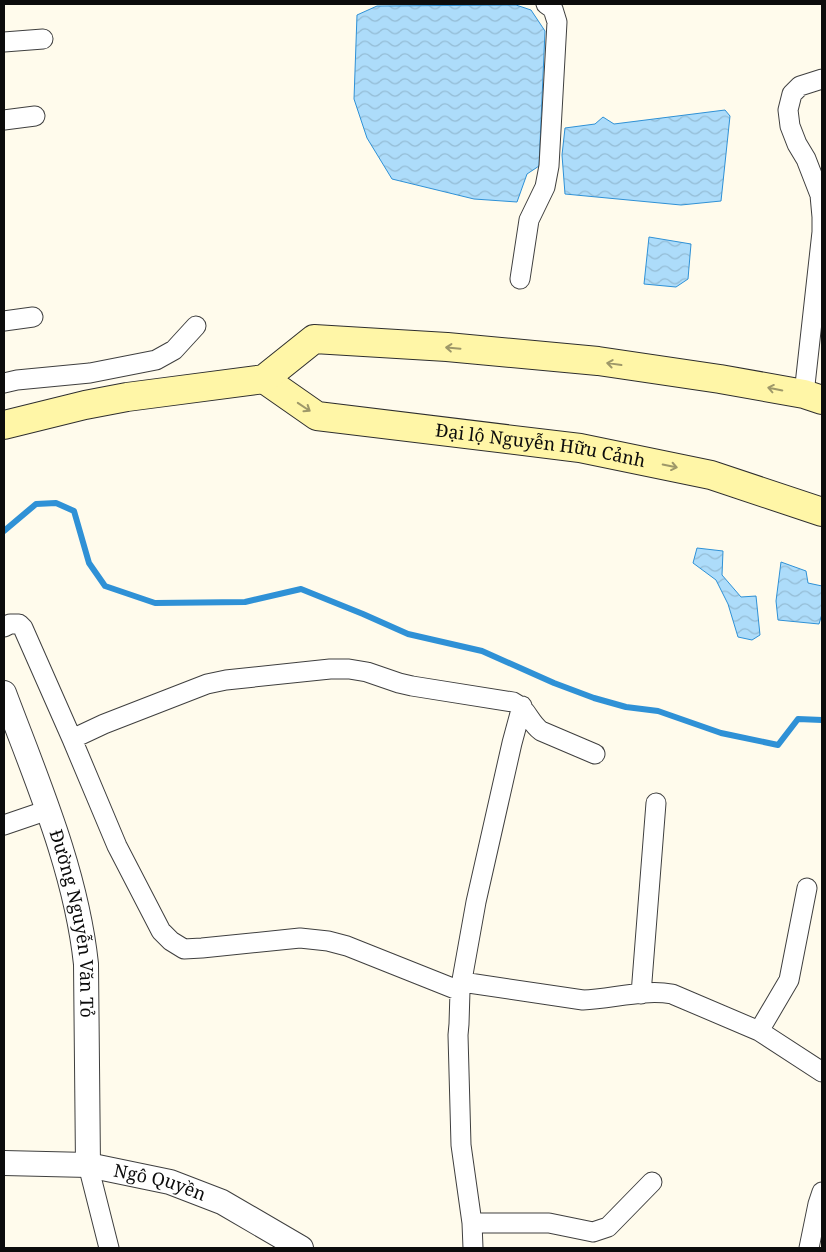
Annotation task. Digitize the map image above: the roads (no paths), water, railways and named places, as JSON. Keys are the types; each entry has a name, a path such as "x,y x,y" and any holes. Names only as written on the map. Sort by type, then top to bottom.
{"main road":[{"path":"4,425 127,397 264,379 314,339 447,347 598,362 720,378 813,397"},
{"name":"Đại lộ Nguyễn Hữu Cảnh","path":"264,379 317,416 580,448 710,475 822,512"}],"street":[{"path":"520,279 529,220 545,187 549,166 557,22 552,9 546,4"},
{"path":"4,42 43,40"},
{"path":"813,397 822,217 820,195 806,159 797,144 790,126 788,110 792,94 800,86 822,79"},
{"path":"4,120 35,116"},
{"path":"4,321 33,317"},
{"path":"4,383 90,373 156,360 174,350 196,326"},
{"path":"4,626 18,624 23,628 117,846 161,931 171,941 184,949 300,938 328,941 347,946 461,986 583,1000 598,1000 662,992 672,994 759,1030 822,1072"},
{"path":"72,740 104,724 207,684 226,680 349,669 367,672 412,686 514,702 522,706 534,726 541,731 595,754"},
{"name":"Đường Nguyễn Văn Tỏ","path":"4,693 62,852 75,900 85,954 88,1165"},
{"path":"473,1248 472,1223 461,1145 458,1036 461,986 476,902 522,706"},
{"path":"641,994 656,803"},
{"path":"4,825 48,810"},
{"path":"759,1030 789,980 807,888"},
{"name":"Ngô Quyền","path":"4,1163 88,1165 170,1182 222,1202 301,1248"},
{"path":"88,1165 109,1248"},
{"path":"472,1223 549,1223 593,1232 608,1227 652,1182"},
{"path":"810,1248 822,1192"}],"water":[{"path":"516,5 531,10 545,31 539,166 527,174 517,202 474,199 392,179 367,138 354,99 357,15 377,6"},
{"path":"725,110 730,116 721,201 681,205 565,194 562,155 565,128 595,124 603,117 614,124"},
{"path":"649,237 691,244 688,279 676,287 644,284"},
{"path":"697,548 723,551 722,575 741,597 756,596 760,635 752,640 738,637 728,604 716,580 693,563"},
{"path":"781,562 806,571 808,583 822,586 822,614 819,624 778,620 776,601"}],"waterway":[{"path":"4,531 36,504 56,503 74,511 89,563 105,586 155,603 245,602 301,589 408,634 482,651 554,683 594,698 626,707 658,711 721,733 778,745 798,719 822,720"}]}
